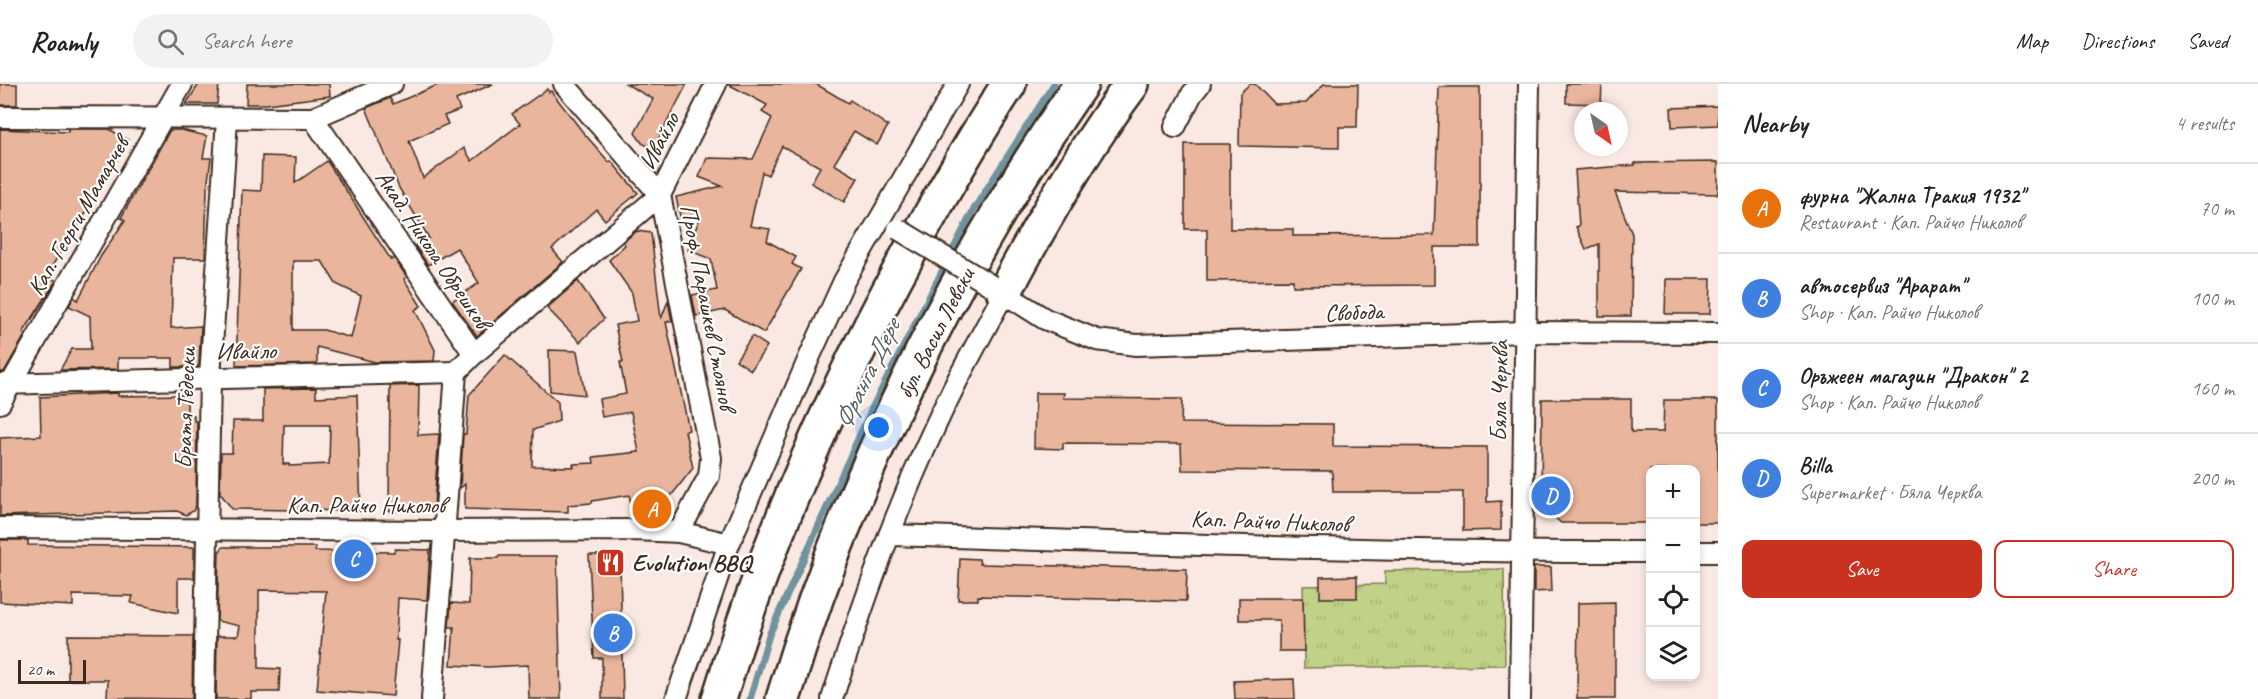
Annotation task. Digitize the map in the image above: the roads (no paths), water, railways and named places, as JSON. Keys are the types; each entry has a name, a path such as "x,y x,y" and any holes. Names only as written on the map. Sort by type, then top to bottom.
{"highway":[{"path":"719,699 784,514 839,388 889,289 937,202 1009,84"},
{"name":"бул. Васил Левски","path":"783,699 803,633 845,525 886,427 911,375 991,226 1048,132 1081,84"},
{"path":"998,290 1131,84"}],"street":[{"name":"Кап. Георги Мамарчев","path":"0,403 5,385 182,84"},
{"path":"0,117 313,118 392,84"},
{"name":"Проф. Парашкев Стоянов","path":"564,84 660,195 711,458 709,476 679,532"},
{"name":"Ивайло","path":"474,354 660,195 716,84"},
{"path":"1175,127 1192,94 1200,84"},
{"name":"Бяла Черква","path":"1520,699 1529,84"},
{"path":"676,699 729,544 844,281 957,85"},
{"name":"Акад. Никола Обрешков","path":"313,118 474,354 456,372"},
{"name":"Братя Тедески","path":"204,699 210,377 226,119"},
{"name":"Свобода","path":"880,218 1045,319 1097,340 1136,345 1526,332 1718,333"},
{"path":"831,699 889,535 998,290"},
{"path":"432,699 456,372"},
{"name":"Ивайло","path":"5,385 210,377 456,372"},
{"name":"Кап. Райчо Николов","path":"0,528 635,530 679,532 729,544"},
{"name":"Кап. Райчо Николов","path":"889,535 1522,552 1646,552"},
{"path":"1700,552 1718,552"}],"waterway":[{"name":"Франга Дере","path":"750,699 769,635 873,406 974,209 1054,84"}],"place":[{"name":"Billa","path":"1551,496"},
{"name":"фурна \"Жална Тракия 1932\"","path":"652,509"},
{"name":"Оръжеен магазин \"Дракон\" 2","path":"354,559"},
{"name":"Evolution BBQ","path":"611,563"},
{"name":"автосервиз \"Арарат\"","path":"613,633"}]}
